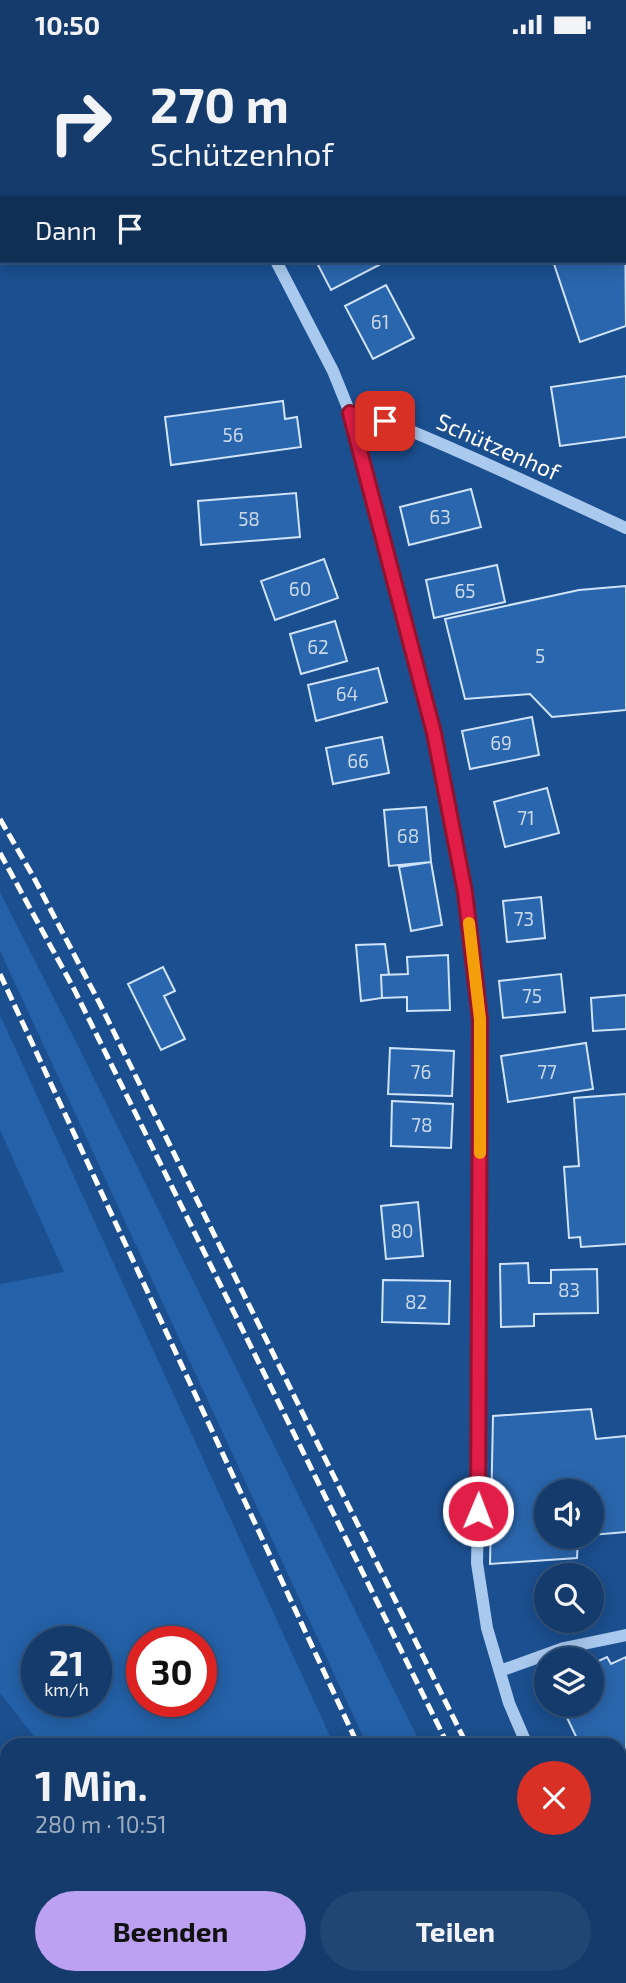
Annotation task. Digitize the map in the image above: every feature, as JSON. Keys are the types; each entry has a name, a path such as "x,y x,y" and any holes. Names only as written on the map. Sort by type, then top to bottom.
{"street":[{"path":"277,263 332,371 350,413 434,733 467,905 480,1019 480,1434 477,1563 487,1628 509,1703 524,1738"},
{"name":"Schützenhof","path":"350,413 371,416 399,426 489,464 626,528"},
{"path":"500,1671 564,1649 626,1635"}],"shaded area":[{"path":"0,892 418,1738 364,1738 0,951"},
{"path":"0,1015 331,1738 35,1738 0,1693 0,1284 64,1272 0,1130"}],"building":[{"path":"317,263 378,263 379,265 331,290"},
{"path":"554,263 625,263 626,326 580,342"},
{"path":"386,285 414,338 373,359 345,306"},
{"path":"626,376 626,437 560,446 551,387"},
{"path":"283,401 285,419 297,417 301,447 171,465 165,417"},
{"path":"471,489 481,527 409,545 400,507"},
{"path":"296,493 300,537 201,545 198,501"},
{"path":"324,559 338,598 275,620 261,581"},
{"path":"497,565 505,602 434,618 426,580"},
{"path":"626,586 626,710 552,717 530,694 465,699 445,619 579,590"},
{"path":"335,621 347,661 301,674 290,634"},
{"path":"378,668 387,702 316,721 308,685"},
{"path":"532,717 539,755 470,769 462,731"},
{"path":"382,737 389,773 333,784 326,748"},
{"path":"547,788 559,833 505,847 494,802"},
{"path":"426,807 431,862 389,866 384,810"},
{"path":"431,862 442,925 411,931 399,867"},
{"path":"541,897 545,938 507,942 503,901"},
{"path":"385,944 389,975 381,975 382,998 361,1001 356,945"},
{"path":"448,955 450,1010 407,1011 407,997 382,998 381,975 408,974 407,957"},
{"path":"163,967 175,991 164,996 185,1039 161,1050 128,984"},
{"path":"561,974 565,1012 503,1018 499,981"},
{"path":"626,995 626,1029 593,1031 591,998"},
{"path":"586,1043 593,1089 508,1102 501,1056"},
{"path":"390,1048 454,1051 452,1096 388,1094"},
{"path":"626,1094 626,1244 581,1247 580,1237 569,1238 564,1167 579,1166 574,1098"},
{"path":"392,1101 453,1104 451,1148 391,1146"},
{"path":"418,1202 423,1256 386,1259 381,1206"},
{"path":"528,1263 529,1283 551,1283 551,1270 597,1269 598,1313 534,1314 534,1326 501,1327 500,1264"},
{"path":"383,1280 450,1281 449,1324 382,1322"},
{"path":"591,1409 596,1439 626,1436 626,1532 604,1534 604,1479 534,1479 534,1549 577,1549 577,1558 490,1564 493,1416"},
{"path":"607,1657 611,1664 626,1657 626,1738 577,1738 567,1717 604,1717 604,1658"}],"railway":[{"path":"0,819 100,1004 464,1738"},
{"path":"0,853 74,989 445,1738"},
{"path":"0,974 355,1738"}],"slow traffic":[{"path":"469,923 480,1019 480,1153"}],"route":[{"path":"385,421 350,413 434,733 465,892 480,1019 478,1511"}]}
